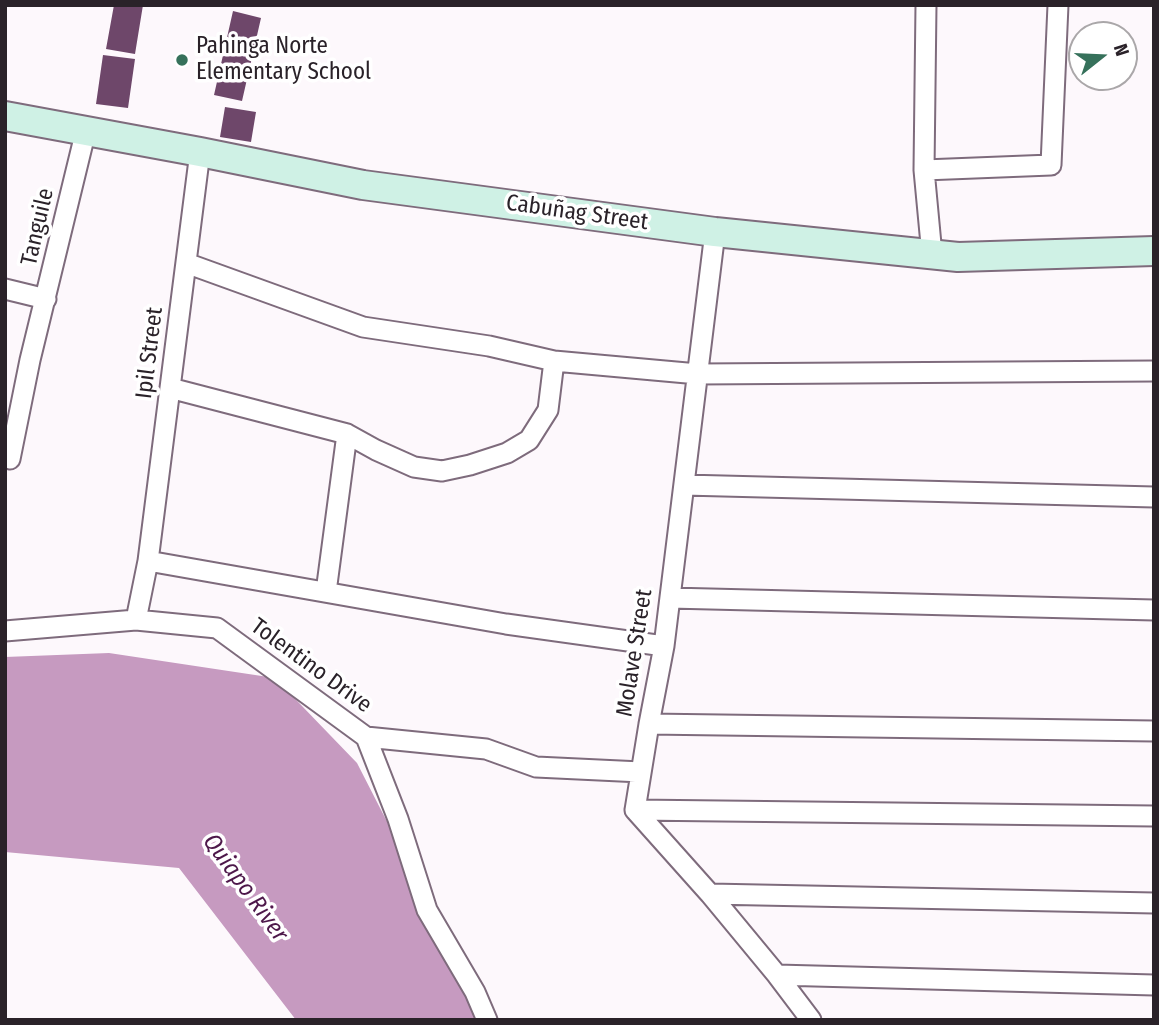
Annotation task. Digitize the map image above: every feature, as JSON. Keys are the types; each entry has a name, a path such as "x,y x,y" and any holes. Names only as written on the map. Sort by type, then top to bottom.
{"street":[{"path":"926,5 924,170 932,255"},
{"path":"924,170 1051,165 1058,5"},
{"name":"Cabuñag Street","path":"5,116 363,185 715,232 958,257 1154,250"},
{"name":"Tanguile","path":"10,459 30,360 86,130"},
{"name":"Ipil Street","path":"136,620 148,561 200,152"},
{"name":"Molave Street","path":"635,810 664,646 715,232"},
{"path":"186,263 363,327 489,346 554,361 698,374 1154,371"},
{"path":"5,289 46,299"},
{"path":"170,388 348,434 414,467 442,471 507,453 529,440 548,410 554,361"},
{"path":"326,592 348,434"},
{"path":"684,485 1154,497"},
{"path":"148,561 506,624 664,646"},
{"path":"670,598 1154,610"},
{"name":"Tolentino Drive","path":"5,631 136,620 217,628 366,737 398,819 428,910 475,992 486,1020"},
{"path":"649,724 1154,731"},
{"path":"366,737 486,749 537,766 641,772"},
{"path":"635,810 1154,816"},
{"path":"635,810 710,894 811,1020"},
{"path":"710,894 1154,902"},
{"path":"777,975 1154,985"}],"water":[{"name":"Quiapo River","path":"109,653 275,678 357,763 490,1020 296,1020 179,868 5,852 5,657"}],"building":[{"path":"114,5 143,5 135,54 106,49"},
{"path":"233,11 261,18 242,101 214,95"},
{"path":"103,55 135,59 128,108 96,104"},
{"path":"225,107 256,112 251,142 220,137"}],"place":[{"name":"Pahinga Norte Elementary School","path":"182,60"}]}
